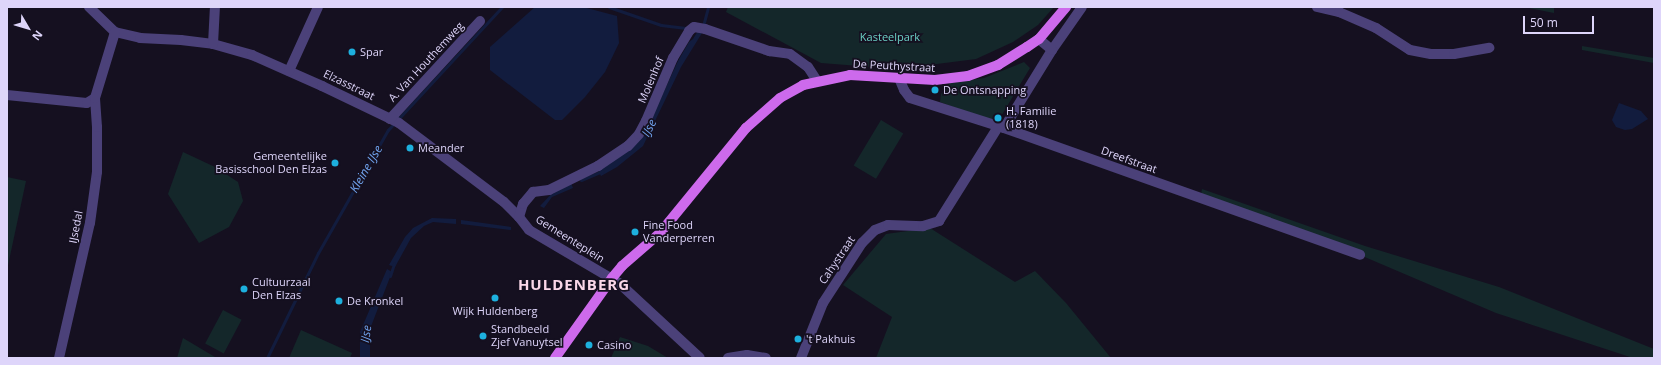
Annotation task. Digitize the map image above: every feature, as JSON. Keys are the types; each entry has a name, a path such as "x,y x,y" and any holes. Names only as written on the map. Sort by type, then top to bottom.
{"main road":[{"name":"De Peuthystraat","path":"612,278 622,266 660,233 756,117 780,98 803,86 817,81 850,75 935,80 968,76 998,65 1039,39 1066,7"},
{"path":"555,358 563,353 612,278"}],"street":[{"path":"7,95 87,103 95,98 115,32 89,7"},
{"path":"213,44 214,7"},
{"path":"289,71 318,7"},
{"path":"1001,128 1082,7"},
{"path":"1317,7 1339,12 1376,28 1410,50 1431,54 1454,54 1490,48"},
{"name":"A. Van Houthemweg","path":"393,121 480,21"},
{"name":"Molenhof","path":"519,217 523,204 532,192 549,190 598,166 632,142 639,134 646,121 673,58 692,28 702,28 769,51 790,54 808,67 817,81"},
{"name":"Elzasstraat","path":"115,32 140,38 181,40 213,44 252,55 289,71 393,121 504,202 519,217"},
{"path":"1039,39 1052,50"},
{"name":"Dreefstraat","path":"899,78 904,90 910,98 1001,128 1360,255"},
{"name":"IJsedal","path":"59,358 90,223 96,179 97,127 95,98"},
{"name":"Cahystraat","path":"801,358 824,302 862,243 875,230 888,225 924,226 939,221 1001,128"},
{"name":"Gemeenteplein","path":"519,217 529,230 612,278 700,358"},
{"path":"728,358 747,355 766,358"}],"green space":[{"name":"Kasteelpark","path":"728,7 1054,7 1038,25 1013,42 976,59 921,66 872,67 821,63 726,12"},
{"path":"1524,7 1554,7 1554,13"},
{"path":"1582,46 1654,58 1654,63 1582,50"},
{"path":"1024,62 1030,68 997,123 940,102 941,94 950,83 984,78"},
{"path":"881,120 903,133 876,179 854,165"},
{"path":"183,152 215,167 238,182 243,201 229,227 199,243 168,194"},
{"path":"7,177 26,181 7,270"},
{"path":"1202,189 1365,246 1499,287 1654,349 1654,358 1633,358 1496,313 1360,255 1200,199"},
{"path":"930,228 1015,282 1035,271 1066,303 1111,358 876,358 892,317 843,285 886,234"},
{"path":"223,310 242,320 224,353 205,344"},
{"path":"301,330 352,353 350,358 289,358"},
{"path":"620,337 648,346 668,358 611,358"},
{"path":"183,338 215,357 216,358 177,358"}],"water":[{"path":"535,7 583,7 617,16 619,43 605,72 585,97 562,120 555,120 490,70 490,47"},
{"path":"699,29 702,33 681,67 643,146 617,167 601,176 598,170 652,117 678,61 689,42 693,39"},
{"path":"1619,103 1641,111 1648,119 1632,129 1625,130 1616,127 1612,120"},
{"path":"571,183 573,188 552,197 544,208 540,206 554,191"},
{"path":"432,218 456,219 456,224 433,222 424,226 411,238 395,267 389,265 405,237 413,228"},
{"path":"461,220 511,227 511,230 461,224"},
{"path":"387,269 392,272 370,329 370,358 360,358 360,332"}],"waterway":[{"name":"Kleine IJse","path":"267,358 318,253 388,130 502,7"},
{"name":"Kleine IJse","path":"609,7 661,25 686,28"},
{"name":"IJse","path":"703,26 708,7"},
{"name":"IJse","path":"581,180 602,171"},
{"name":"IJse","path":"390,276 394,264"}],"place":[{"name":"Spar","path":"352,52"},
{"name":"De Ontsnapping","path":"935,90"},
{"name":"H. Familie (1818)","path":"998,118"},
{"name":"Meander","path":"410,148"},
{"name":"Gemeentelijke Basisschool Den Elzas","path":"335,163"},
{"name":"Fine Food Vanderperren","path":"635,232"},
{"name":"Cultuurzaal Den Elzas","path":"244,289"},
{"name":"Wijk Huldenberg","path":"495,298"},
{"name":"De Kronkel","path":"339,301"},
{"name":"Standbeeld Zjef Vanuytsel","path":"483,336"},
{"name":"'t Pakhuis","path":"798,339"},
{"name":"Casino","path":"589,345"}],"district":[{"name":"HULDENBERG","path":"574,285"}]}
